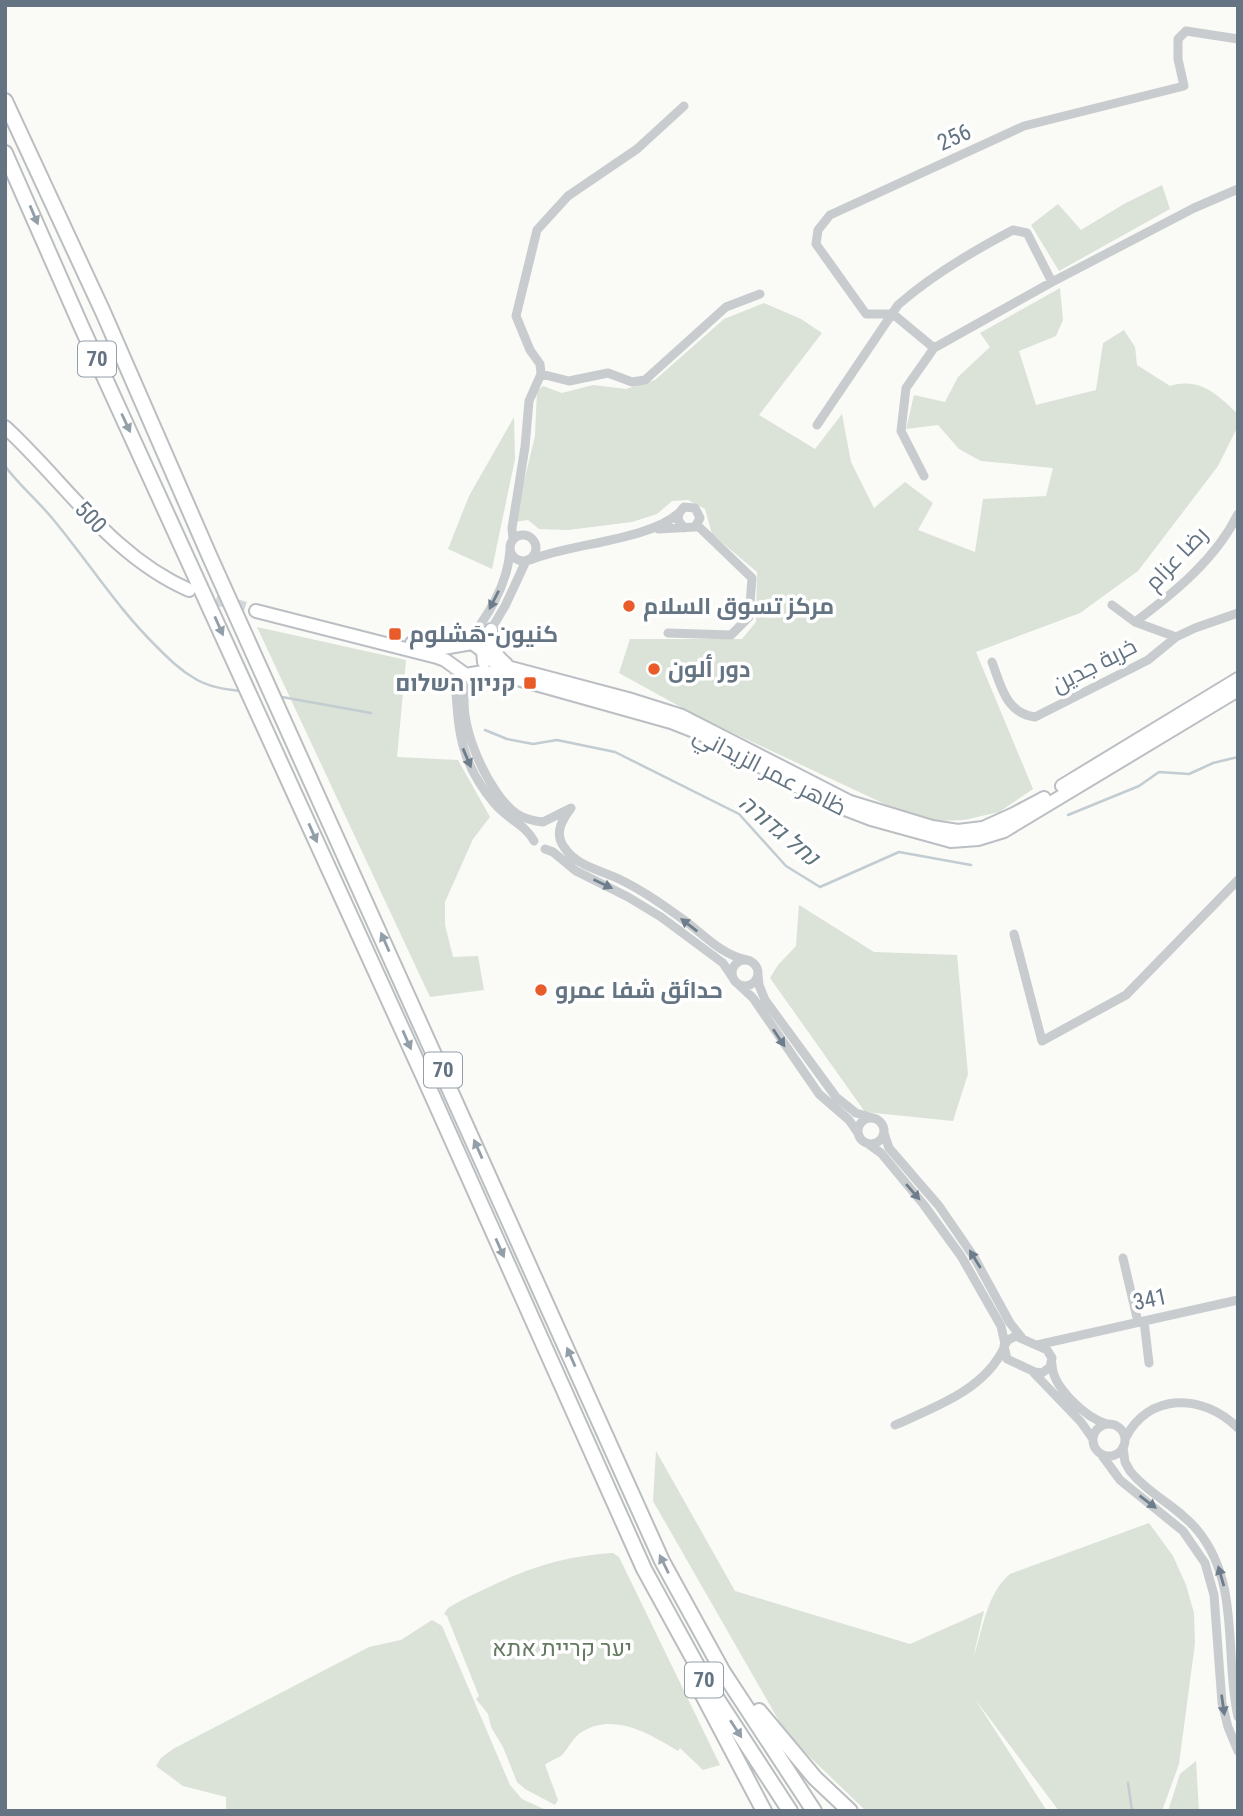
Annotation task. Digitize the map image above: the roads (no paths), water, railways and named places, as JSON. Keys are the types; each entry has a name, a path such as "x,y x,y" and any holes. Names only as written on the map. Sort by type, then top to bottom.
{"highway":[{"name":"70","path":"5,101 112,332 209,555 644,1520 680,1596 723,1672 814,1811"},
{"name":"70","path":"5,153 631,1541 692,1660 790,1811"},
{"path":"631,1541 697,1684 764,1811"},
{"path":"680,1596 763,1717 815,1778 850,1811"}],"main road":[{"name":"500","path":"5,427 135,560 189,590"},
{"path":"256,611 437,657 466,675 476,673 483,666 484,654 476,645 437,648 316,626"},
{"path":"491,630 494,652 512,668"},
{"path":"454,667 454,653 462,645"},
{"name":"ظاهر عمر الزيداني","path":"484,654 503,666 663,709 709,728 850,802 932,827 958,831 984,828 1014,814 1238,679"},
{"name":"ظاهر عمر الزيداني","path":"476,673 496,673 671,722 699,733 816,797 856,815 938,838 965,841 992,835 1018,824 1238,690"}],"street":[{"name":"256","path":"934,348 893,314 866,314 816,244 818,230 830,215 1024,127 1184,86 1178,59 1178,39 1186,32 1238,38"},
{"path":"462,645 480,626 497,594 507,568 513,540 512,528 525,447 529,401 541,374 540,363 530,350 516,316 537,229 568,196 636,149 684,106"},
{"path":"924,476 901,431 906,388 934,348 1052,282 1194,208 1238,189"},
{"path":"817,425 898,306 913,292 977,249 1013,230 1027,233 1052,282"},
{"path":"541,374 569,381 608,373 632,382 645,380 726,307 760,294"},
{"path":"510,550 516,560 528,561 568,547 650,530 691,528 697,525 700,518 695,508 684,507 679,513 650,530"},
{"path":"679,513 679,523 684,528"},
{"name":"رضا عزام","path":"1135,622 1170,596 1214,551 1238,514"},
{"path":"668,633 731,635 749,617 752,578 697,525"},
{"path":"513,540 525,535 535,543 549,547 568,547"},
{"path":"484,654 484,643 536,551 535,543"},
{"path":"1112,605 1135,622 1176,638"},
{"name":"خربة جدين","path":"992,662 1013,709 1024,716 1035,717 1149,660 1176,638 1195,628 1238,613"},
{"path":"454,667 457,718 467,757 490,799 507,817 526,829 538,846 553,852 576,871 661,917 723,963 735,981 753,998 819,1094 849,1120 861,1139 878,1150 924,1205 961,1256 1002,1326 1007,1359 1042,1373 1060,1347 1071,1338"},
{"path":"476,673 465,690 464,706 476,754 488,778 510,807 527,819 552,824 565,849 578,862 638,888 729,955 755,964 765,1000 836,1097 856,1113 881,1121 889,1148 939,1206 969,1248 1010,1323 1022,1338"},
{"path":"534,841 534,830 543,822 571,808 561,823 556,844 545,849"},
{"path":"1014,934 1042,1041 1126,995 1237,882"},
{"path":"735,981 732,971 735,964 747,960"},
{"path":"735,981 748,986 758,975"},
{"path":"858,1133 861,1122 873,1118"},
{"path":"867,1143 878,1142 884,1133"},
{"path":"1123,1258 1141,1321 1149,1363"},
{"name":"341","path":"1037,1345 1238,1300"},
{"path":"988,1370 1014,1336 1047,1349 1057,1382 1085,1414 1120,1429 1125,1462 1130,1471 1190,1521 1209,1546 1220,1569 1227,1601 1234,1698 1238,1717"},
{"path":"895,1425 950,1401 988,1370 1015,1363"},
{"path":"1032,1371 1082,1422 1093,1439 1095,1448 1120,1480 1183,1531 1205,1563 1214,1595 1224,1715 1238,1751"},
{"path":"1093,1439 1097,1429 1139,1418 1167,1403 1187,1403 1216,1410 1238,1428"},
{"path":"1101,1454 1111,1456 1124,1443 1139,1418"}],"waterway":[{"path":"5,466 52,518 142,632 166,656 199,681 240,691"},
{"path":"282,697 371,713"},
{"name":"נחל גדורה","path":"485,730 507,739 533,744 557,740 615,752 739,814 786,866 820,887 899,852 971,865"},
{"name":"נחל גדורה","path":"1068,815 1139,786 1159,772 1189,774 1213,763 1238,757"},
{"path":"1128,1783 1132,1811"}],"tunnel":[{"path":"199,594 256,611"}],"place":[{"name":"مركز تسوق السلام","path":"629,606"},
{"name":"كنيون-هَشلوم","path":"395,634"},
{"name":"دور ألون","path":"654,669"},
{"name":"קניון השלום","path":"530,683"},
{"name":"حدائق شفا عمرو","path":"541,990"}],"park label":[{"name":"יער קריית אתא","path":"562,1648"}]}
